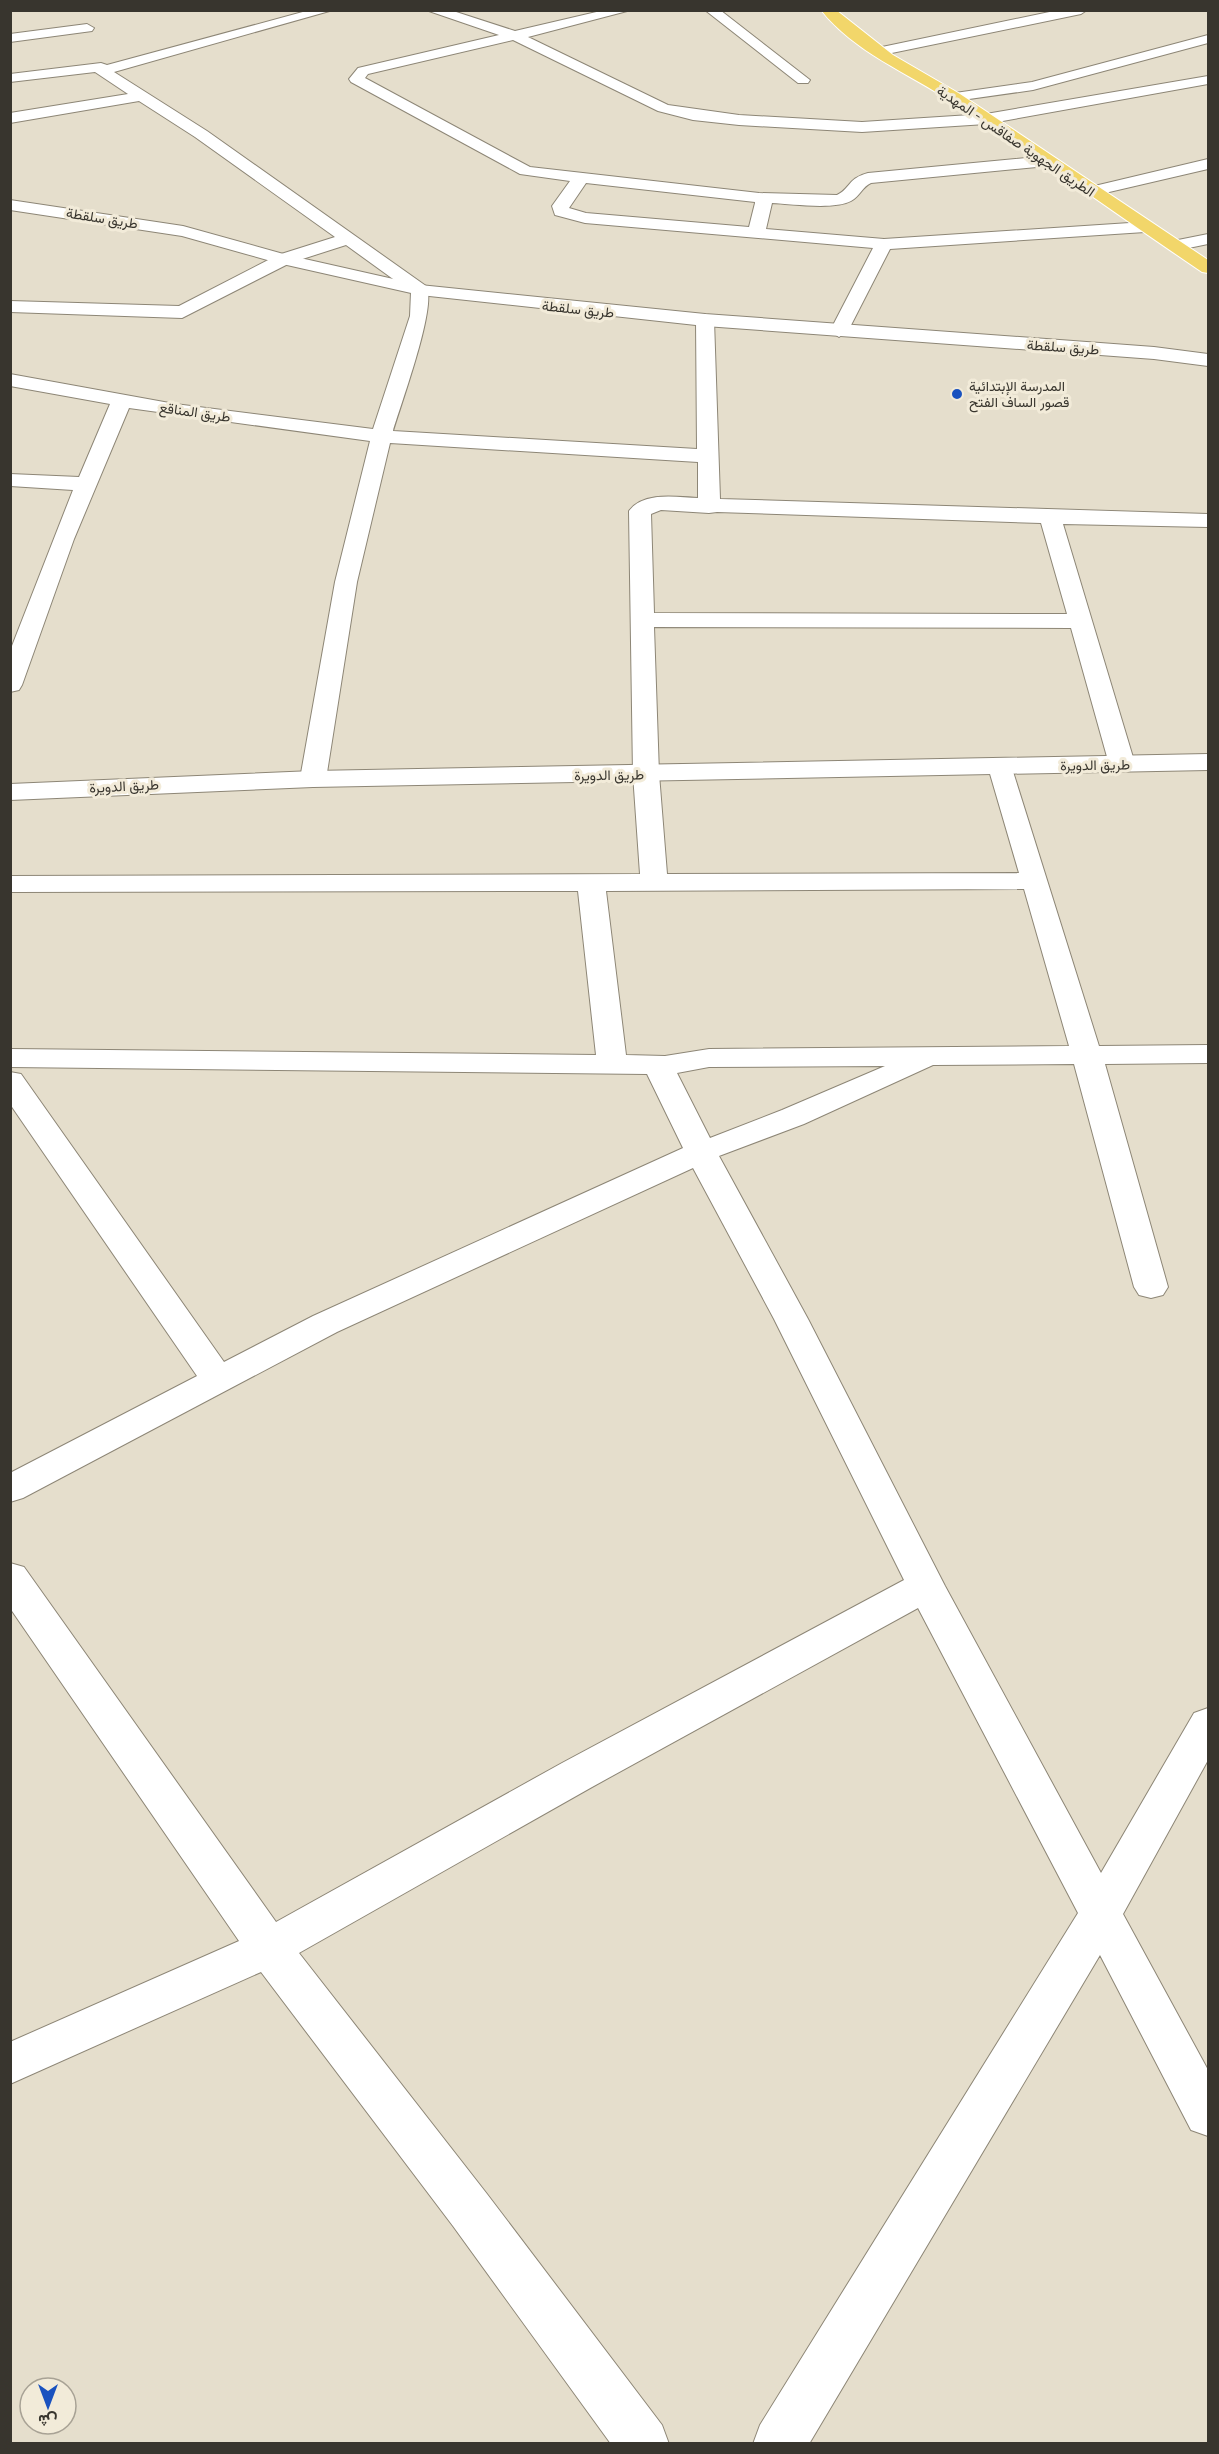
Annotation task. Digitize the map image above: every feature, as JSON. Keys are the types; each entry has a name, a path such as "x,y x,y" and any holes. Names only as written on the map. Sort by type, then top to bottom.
{"main road":[{"name":"الطريق الجهوية صفاقس - المهدية","path":"827,10 838,21 929,83 955,97 1209,268"}],"street":[{"path":"10,78 100,65 327,10"},
{"path":"432,10 517,37 624,92 663,108 693,115 816,126 862,127 986,119 1209,80"},
{"path":"625,10 517,37 363,71 356,79 521,169 581,178 759,198 838,200 847,197 857,183 868,178 1047,161"},
{"path":"711,10 803,80"},
{"path":"1048,10 1063,14"},
{"path":"882,51 1081,10"},
{"path":"10,38 87,28"},
{"path":"955,97 1033,86 1209,39"},
{"path":"100,65 420,290 419,316 381,436 346,582 313,778"},
{"path":"10,118 142,96"},
{"path":"1092,191 1209,164"},
{"path":"581,178 560,206 561,211 600,220 884,244 1145,227"},
{"path":"756,233 764,201 759,198"},
{"name":"طريق سلقطة","path":"10,205 183,231 284,259 420,290 705,320 1155,353 1209,360"},
{"path":"10,306 182,312 284,259 348,239"},
{"path":"1174,246 1209,239"},
{"path":"839,331 884,244"},
{"path":"705,320 709,507"},
{"name":"طريق سلقطة","path":"1155,353 1209,351"},
{"name":"طريق المناقع","path":"10,380 175,410 381,436 709,456"},
{"path":"10,685 16,653 122,400"},
{"path":"10,480 86,484"},
{"path":"654,884 646,774 639,511 658,503 709,507 1209,520"},
{"path":"1050,517 1122,764"},
{"path":"642,620 1080,621"},
{"name":"طريق الدويرة","path":"10,792 313,778 646,774 1209,762"},
{"path":"1001,767 1087,1055 1151,1287"},
{"path":"10,884 654,884 1035,881"},
{"path":"591,884 612,1064"},
{"path":"10,1058 665,1065 709,1058 1209,1054"},
{"path":"10,1489 336,1319 700,1152 793,1117 932,1056"},
{"path":"665,1065 662,1073 700,1152 791,1319 926,1586 1209,2115"},
{"path":"10,1081 218,1379"},
{"path":"10,1577 269,1948 470,2210 643,2444"},
{"path":"10,2064 269,1948 577,1775 926,1586"},
{"path":"779,2444 1101,1915 1209,1724"}],"place":[{"name":"المدرسة الإبتدائية قصور الساف الفتح","path":"957,394"}]}
